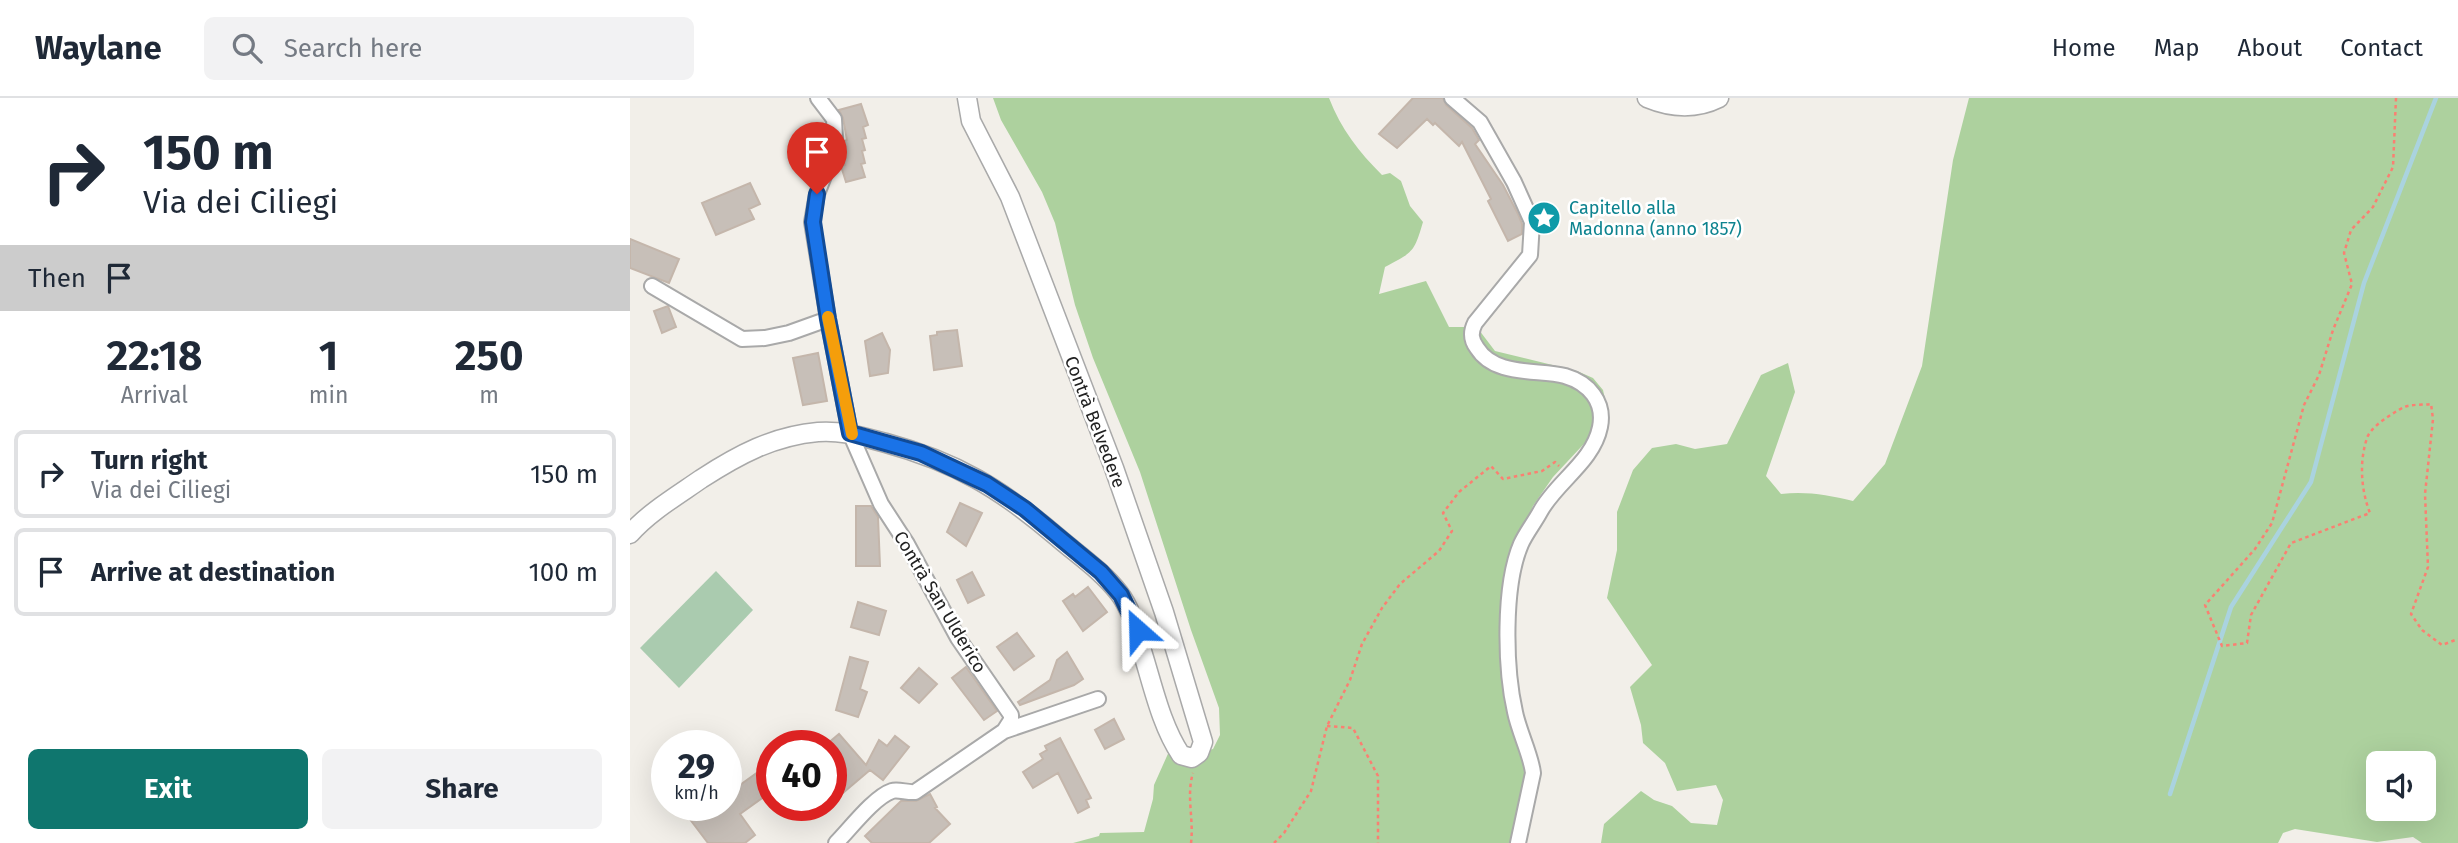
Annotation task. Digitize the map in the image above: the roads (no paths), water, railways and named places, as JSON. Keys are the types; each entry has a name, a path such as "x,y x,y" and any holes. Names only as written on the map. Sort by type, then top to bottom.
{"street":[{"path":"630,534 684,490 746,451 803,434 827,431 850,433 813,222 817,194 833,153 834,119 818,98"},
{"name":"Contrà Belvedere","path":"850,433 921,453 987,484 1025,509 1101,572 1121,595 1138,630 1174,744 1181,755 1192,758 1199,753 1203,742 1164,612 1114,468 1010,197 971,121 967,98"},
{"path":"1452,98 1480,122 1514,181 1532,222 1530,255 1475,323 1472,340 1486,358 1497,364 1527,372 1565,376 1586,387 1597,398 1601,407 1595,442 1550,496 1520,545 1511,584 1507,637 1511,690 1520,734 1532,762 1533,773 1518,843"},
{"path":"1647,98 1687,107 1698,107 1719,98"},
{"path":"652,286 742,339 789,333 828,319"},
{"name":"Contrà San Ulderico","path":"850,433 881,504 907,544 958,638 1011,715 1004,731"},
{"path":"836,843 864,812 894,790 915,792 1004,731 1098,699"}],"waterway":[{"path":"2170,794 2231,607 2311,482 2364,283 2436,98"}],"place":[{"name":"Capitello alla Madonna (anno 1857)","path":"1544,218"}]}
